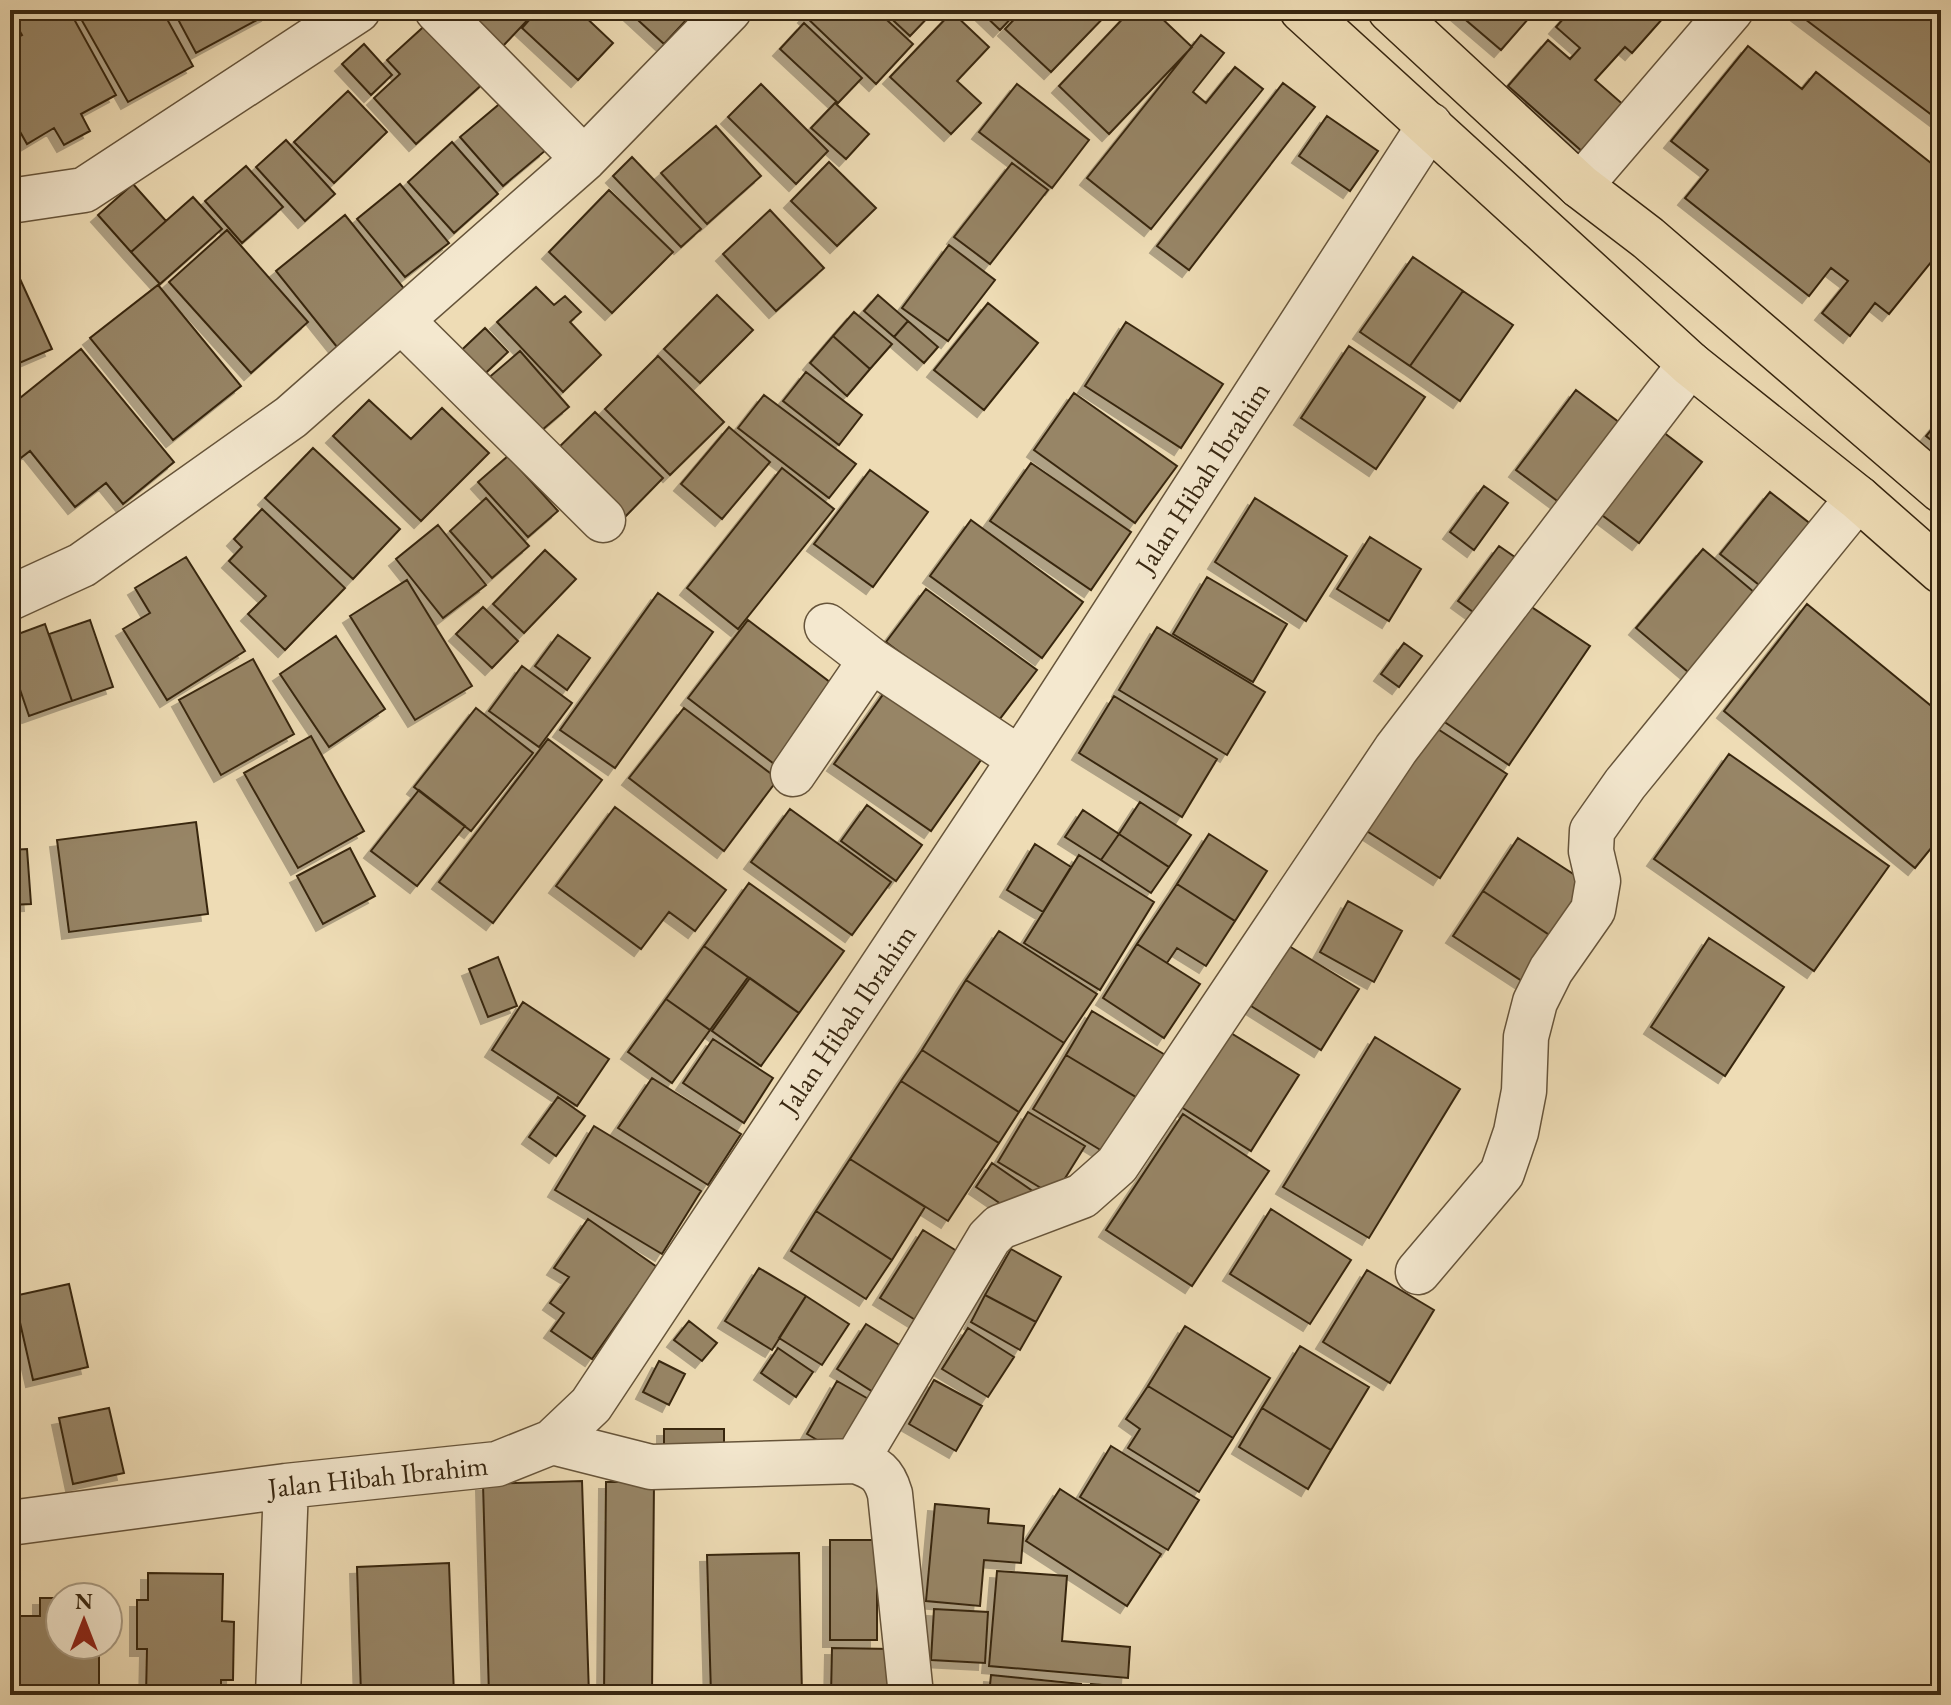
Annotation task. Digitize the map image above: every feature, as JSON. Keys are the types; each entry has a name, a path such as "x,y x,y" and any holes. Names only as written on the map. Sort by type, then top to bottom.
{"main road":[{"path":"1302,10 1690,364 1858,498 1941,571"},
{"path":"1390,10 1580,186 1648,238 1941,490"}],"street":[{"path":"10,201 84,190 358,10"},
{"path":"437,10 584,159"},
{"path":"10,598 82,565 291,417 403,322 584,159 729,10"},
{"path":"1580,186 1731,10"},
{"name":"Jalan Hibah Ibrahim","path":"10,1523 286,1486 497,1464 552,1442 591,1405 1020,759 1430,125"},
{"path":"403,322 603,520"},
{"path":"856,1461 989,1238 1000,1227 1082,1196 1117,1165 1396,749 1690,364"},
{"path":"1418,1272 1502,1173 1522,1105 1526,1037 1535,1002 1551,970 1593,910 1597,897 1592,831 1625,784 1858,498"},
{"path":"827,626 871,660 1020,759"},
{"path":"793,774 871,660"},
{"path":"552,1442 651,1467 856,1461 875,1467 886,1478 890,1494 911,1695"},
{"path":"278,1695 286,1486"}],"building":[{"path":"29,10 69,10 116,95 81,114 90,131 64,145 54,128 27,144 10,114 10,41 22,35 13,19"},
{"path":"76,10 162,10 193,66 128,102"},
{"path":"173,10 266,10 268,14 196,53"},
{"path":"484,10 537,10 503,46 475,19"},
{"path":"538,10 578,10 613,43 578,80 522,28"},
{"path":"627,10 684,10 690,16 664,44"},
{"path":"811,10 876,10 913,44 876,84 805,16"},
{"path":"882,10 935,10 910,36"},
{"path":"979,10 1019,10 1000,30"},
{"path":"1023,10 1111,10 1051,72 1005,29"},
{"path":"1131,10 1153,10 1192,47 1109,134 1059,86"},
{"path":"1454,10 1536,10 1501,50"},
{"path":"1571,10 1656,10 1664,17 1632,53 1625,47 1595,80 1634,114 1593,161 1508,86 1548,40 1570,59 1580,48 1556,27"},
{"path":"1793,10 1941,10 1941,122"},
{"path":"952,12 989,47 957,81 981,103 951,134 890,77"},
{"path":"431,20 486,81 416,144 374,98 400,74 387,60"},
{"path":"804,23 862,78 838,103 780,49"},
{"path":"1201,35 1224,53 1193,92 1206,103 1235,67 1263,89 1151,229 1087,178"},
{"path":"364,44 392,75 371,95 342,64"},
{"path":"1748,46 1802,89 1816,72 1941,171 1941,250 1889,314 1875,303 1850,336 1822,313 1848,281 1831,268 1809,296 1685,198 1708,170 1671,141"},
{"path":"1283,83 1315,107 1189,270 1157,246"},
{"path":"761,84 828,151 796,184 728,117"},
{"path":"1017,84 1089,140 1052,188 979,132"},
{"path":"348,91 387,132 334,183 294,142"},
{"path":"503,101 546,150 503,186 460,137"},
{"path":"835,103 869,134 846,159 811,128"},
{"path":"1327,116 1378,151 1350,191 1299,156"},
{"path":"716,126 761,176 707,224 661,173"},
{"path":"286,140 335,194 305,221 256,167"},
{"path":"452,142 498,194 454,233 408,182"},
{"path":"632,157 701,229 681,247 613,176"},
{"path":"829,162 876,208 837,246 791,201"},
{"path":"1012,163 1048,190 990,264 954,237"},
{"path":"246,166 283,207 242,243 205,201"},
{"path":"133,184 166,221 131,252 98,215"},
{"path":"400,184 449,243 405,277 357,219"},
{"path":"609,190 673,252 612,313 549,252"},
{"path":"193,197 222,229 160,284 131,252"},
{"path":"770,210 824,268 776,311 723,254"},
{"path":"345,215 406,291 337,347 276,271"},
{"path":"227,230 308,322 251,373 169,282"},
{"path":"949,245 995,280 948,341 902,308"},
{"path":"1413,257 1463,291 1410,366 1360,332"},
{"path":"15,268 52,349 10,367 10,270"},
{"path":"158,285 241,386 173,440 90,338"},
{"path":"536,287 554,305 565,296 581,312 570,322 601,355 563,392 497,322"},
{"path":"1463,291 1513,325 1460,401 1410,366"},
{"path":"717,295 753,330 700,383 664,349"},
{"path":"878,295 908,321 894,337 864,311"},
{"path":"988,303 1038,343 984,410 934,370"},
{"path":"854,312 892,344 870,369 833,336"},
{"path":"908,321 938,347 924,363 894,337"},
{"path":"1126,322 1223,384 1181,448 1085,386"},
{"path":"485,328 508,352 474,384 451,360"},
{"path":"833,336 870,369 847,396 810,363"},
{"path":"1349,346 1425,397 1376,469 1301,418"},
{"path":"81,349 174,462 123,504 106,483 75,507 30,451 13,464 10,461 10,406"},
{"path":"520,351 569,407 528,442 479,386"},
{"path":"658,356 724,422 670,475 605,409"},
{"path":"806,372 862,415 839,445 783,401"},
{"path":"1576,390 1628,429 1568,509 1516,470"},
{"path":"1074,393 1177,466 1135,523 1034,450"},
{"path":"764,395 856,464 829,498 738,428"},
{"path":"369,400 411,439 442,408 489,453 421,521 333,436"},
{"path":"595,412 663,478 619,523 550,456"},
{"path":"1941,418 1941,448 1926,436"},
{"path":"1654,425 1702,462 1639,543 1590,506"},
{"path":"729,427 770,462 722,519 681,484"},
{"path":"313,448 400,529 353,579 265,498"},
{"path":"508,456 558,511 528,537 478,482"},
{"path":"1031,463 1131,532 1091,590 990,521"},
{"path":"782,468 834,509 738,629 687,588"},
{"path":"870,470 928,512 873,587 814,544"},
{"path":"1484,486 1508,503 1474,550 1450,532"},
{"path":"1770,492 1817,529 1768,592 1720,554"},
{"path":"486,498 529,546 492,578 450,531"},
{"path":"1255,498 1347,556 1306,621 1215,562"},
{"path":"262,509 345,588 285,650 248,614 266,596 229,561 242,547 234,539"},
{"path":"971,520 1083,602 1042,658 930,576"},
{"path":"438,525 486,585 443,618 396,559"},
{"path":"1370,537 1421,569 1389,621 1337,589"},
{"path":"1499,546 1522,562 1480,617 1458,601"},
{"path":"1703,549 1761,598 1694,677 1636,628"},
{"path":"545,550 576,579 524,633 493,604"},
{"path":"186,557 245,651 167,700 123,629 150,613 135,588"},
{"path":"1207,577 1287,624 1253,682 1173,634"},
{"path":"407,580 472,686 415,720 350,616"},
{"path":"926,589 1037,670 996,724 886,642"},
{"path":"658,593 713,632 615,768 560,730"},
{"path":"1518,598 1590,646 1509,765 1437,717"},
{"path":"1807,604 1941,714 1941,836 1915,868 1724,711"},
{"path":"483,607 518,641 492,668 456,634"},
{"path":"90,620 113,687 72,701 49,634"},
{"path":"748,620 839,689 778,767 688,698"},
{"path":"45,624 72,701 29,716 10,660 10,637"},
{"path":"1157,627 1265,692 1227,755 1119,690"},
{"path":"558,635 590,658 567,690 535,666"},
{"path":"336,636 385,709 329,747 280,674"},
{"path":"1404,643 1422,656 1399,687 1381,674"},
{"path":"253,659 294,734 221,775 179,700"},
{"path":"522,666 572,703 539,747 489,711"},
{"path":"889,686 986,753 931,831 834,764"},
{"path":"1114,696 1217,759 1182,817 1079,753"},
{"path":"476,708 533,753 471,831 414,787"},
{"path":"684,708 778,779 724,851 629,778"},
{"path":"1430,724 1507,774 1440,878 1362,828"},
{"path":"311,736 364,831 298,868 244,773"},
{"path":"548,739 602,780 493,923 439,882"},
{"path":"1729,754 1889,866 1814,971 1654,859"},
{"path":"419,790 465,826 417,886 371,851"},
{"path":"1140,802 1191,835 1169,867 1119,834"},
{"path":"10,803 15,843 10,843"},
{"path":"867,805 922,845 896,881 841,841"},
{"path":"615,807 726,890 695,931 669,912 641,949 556,886"},
{"path":"790,809 891,882 852,935 751,862"},
{"path":"1083,810 1119,834 1101,860 1065,837"},
{"path":"196,822 208,914 69,932 57,840"},
{"path":"1119,834 1169,867 1151,893 1101,860"},
{"path":"1209,834 1267,871 1235,921 1177,884"},
{"path":"1518,838 1587,883 1551,936 1483,891"},
{"path":"1035,844 1071,867 1043,912 1007,890"},
{"path":"350,848 375,896 323,924 297,876"},
{"path":"27,849 31,904 10,905 10,850"},
{"path":"1079,855 1154,902 1100,990 1024,943"},
{"path":"749,883 844,951 799,1013 704,946"},
{"path":"1177,884 1235,921 1206,966 1177,948 1167,963 1137,944"},
{"path":"1483,891 1551,936 1522,981 1453,936"},
{"path":"1348,901 1402,931 1374,982 1320,952"},
{"path":"999,931 1097,994 1064,1043 966,980"},
{"path":"1709,938 1784,987 1725,1076 1651,1027"},
{"path":"1137,944 1200,984 1164,1038 1103,998"},
{"path":"704,946 748,977 710,1030 666,999"},
{"path":"1289,946 1359,989 1321,1050 1251,1006"},
{"path":"498,957 517,1006 488,1017 469,969"},
{"path":"750,978 799,1013 761,1066 712,1031"},
{"path":"966,980 1064,1043 1019,1112 922,1050"},
{"path":"666,999 710,1030 672,1083 628,1052"},
{"path":"523,1002 609,1059 577,1106 492,1050"},
{"path":"1092,1011 1172,1059 1146,1103 1066,1055"},
{"path":"1226,1030 1299,1075 1251,1151 1178,1105"},
{"path":"1375,1037 1460,1089 1369,1238 1283,1187"},
{"path":"713,1039 773,1078 744,1123 683,1083"},
{"path":"922,1050 1019,1112 999,1143 901,1081"},
{"path":"1066,1055 1146,1103 1112,1157 1033,1109"},
{"path":"652,1078 741,1134 708,1185 618,1128"},
{"path":"901,1081 999,1143 948,1221 850,1159"},
{"path":"558,1097 585,1116 556,1156 529,1137"},
{"path":"1028,1112 1085,1146 1054,1196 998,1162"},
{"path":"1183,1114 1269,1171 1192,1286 1106,1230"},
{"path":"594,1126 701,1191 662,1254 555,1190"},
{"path":"850,1159 925,1207 892,1260 816,1211"},
{"path":"992,1163 1034,1192 1017,1215 976,1187"},
{"path":"1271,1209 1351,1260 1310,1324 1230,1274"},
{"path":"816,1211 892,1260 866,1299 791,1251"},
{"path":"588,1219 657,1267 592,1359 551,1331 564,1313 550,1303 569,1277 554,1268"},
{"path":"923,1230 968,1258 925,1326 880,1298"},
{"path":"1011,1249 1061,1277 1036,1322 985,1295"},
{"path":"759,1268 806,1296 772,1350 725,1321"},
{"path":"1367,1270 1434,1310 1390,1383 1323,1342"},
{"path":"69,1284 88,1367 33,1380 14,1296"},
{"path":"985,1295 1036,1322 1020,1350 971,1322"},
{"path":"806,1296 849,1324 822,1365 779,1338"},
{"path":"689,1321 717,1343 702,1361 674,1340"},
{"path":"866,1324 909,1351 881,1397 837,1369"},
{"path":"1185,1326 1270,1378 1233,1438 1148,1386"},
{"path":"968,1328 1014,1357 988,1397 942,1369"},
{"path":"1300,1346 1369,1387 1331,1450 1262,1408"},
{"path":"778,1348 813,1372 796,1397 761,1373"},
{"path":"659,1361 685,1374 669,1405 643,1392"},
{"path":"934,1380 982,1406 956,1451 909,1424"},
{"path":"837,1381 879,1405 848,1458 807,1434"},
{"path":"1148,1386 1233,1438 1199,1492 1128,1448 1140,1429 1126,1419"},
{"path":"109,1408 124,1473 73,1484 59,1418"},
{"path":"1262,1408 1331,1450 1308,1489 1239,1447"},
{"path":"664,1429 724,1429 724,1454 664,1454"},
{"path":"1111,1446 1199,1500 1168,1550 1080,1497"},
{"path":"582,1481 589,1695 489,1695 483,1484"},
{"path":"606,1482 654,1482 652,1695 604,1695"},
{"path":"1060,1489 1161,1554 1127,1606 1026,1541"},
{"path":"935,1504 989,1509 988,1523 1024,1526 1021,1563 984,1560 980,1606 926,1601"},
{"path":"830,1540 877,1540 877,1640 830,1640"},
{"path":"799,1553 802,1695 711,1695 707,1555"},
{"path":"449,1563 454,1695 361,1695 357,1567"},
{"path":"997,1571 1067,1576 1062,1641 1130,1647 1128,1678 989,1666"},
{"path":"148,1573 223,1574 222,1621 234,1622 233,1680 221,1680 221,1695 146,1695 147,1649 137,1649 137,1600 148,1600"},
{"path":"40,1598 44,1598 44,1661 99,1661 99,1695 14,1695 15,1616 40,1616"},
{"path":"934,1609 988,1612 985,1663 931,1660"},
{"path":"832,1648 891,1649 891,1695 831,1695"},
{"path":"991,1675 1081,1684 1080,1695 989,1695"},
{"path":"1091,1684 1137,1688 1137,1695 1090,1695"}]}
